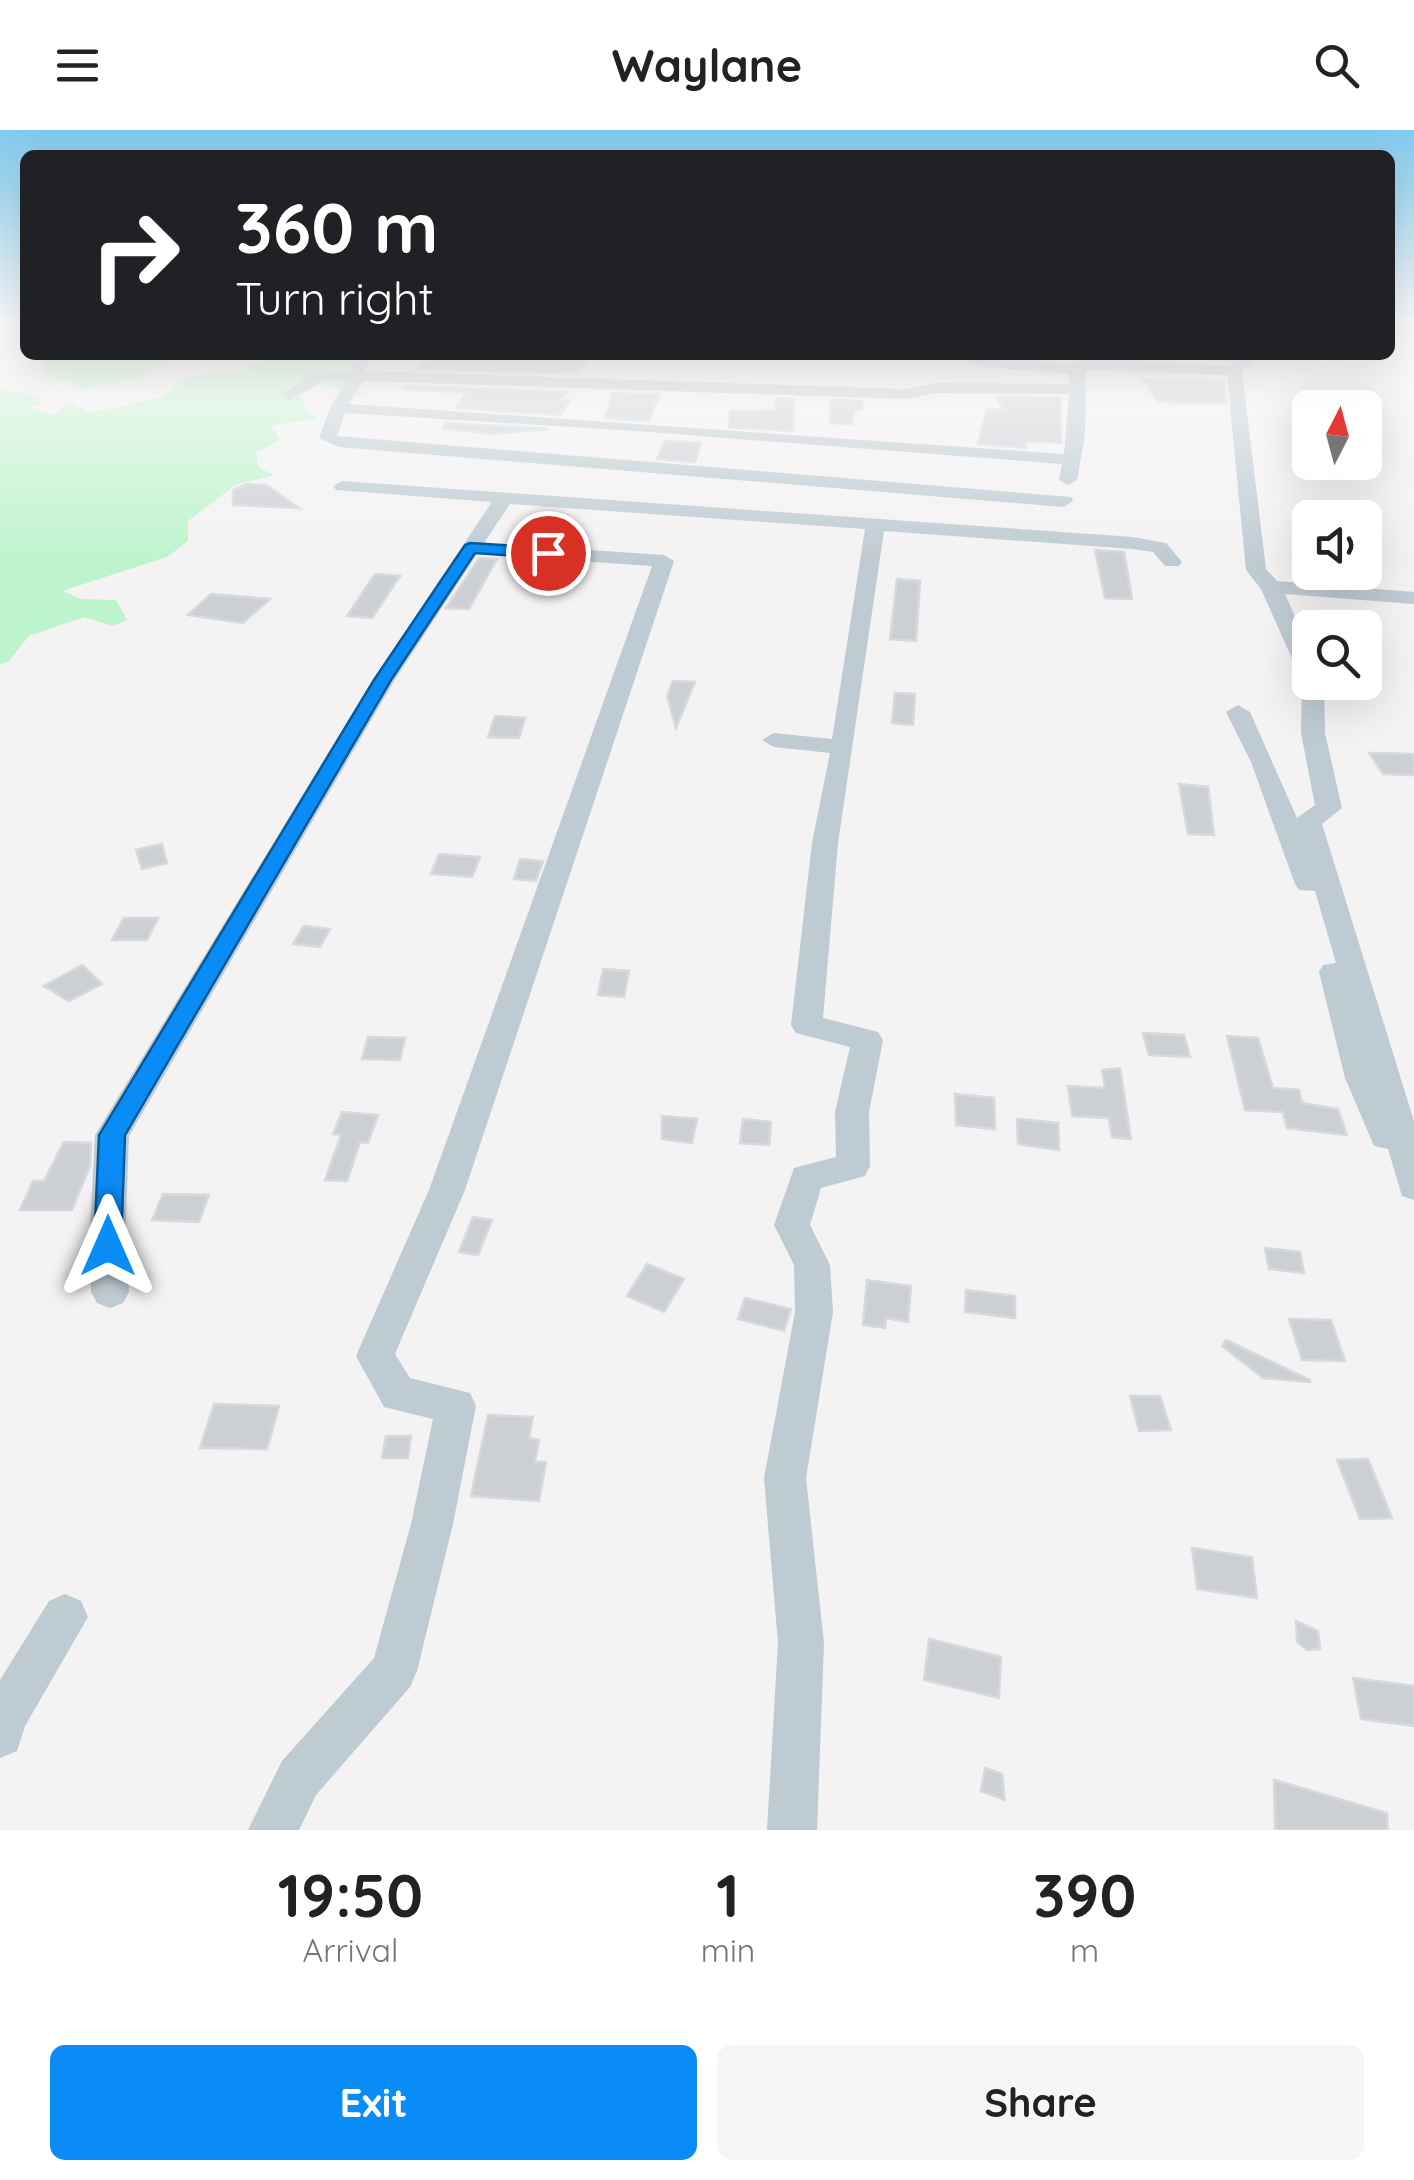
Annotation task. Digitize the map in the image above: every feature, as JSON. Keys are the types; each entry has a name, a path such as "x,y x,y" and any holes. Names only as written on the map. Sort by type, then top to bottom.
{"street":[{"path":"341,403 328,438 340,442 1064,501"},
{"path":"1076,403 1073,460 1064,501 1090,540"},
{"path":"1246,403 1256,570 1271,588 1292,636"},
{"path":"338,408 636,426 1073,460"},
{"path":"342,486 506,494 1090,540 1159,547 1172,562"},
{"path":"110,1292 112,1135 382,680 506,494"},
{"path":"792,1830 801,1643 785,1478 814,1312 812,1265 792,1225 806,1178 853,1166 852,1112 867,1040 806,1025 825,843 876,523"},
{"path":"273,1830 299,1778 394,1671 432,1524 456,1406 398,1394 375,1356 447,1190 664,561 470,548"},
{"path":"1271,588 1414,598"},
{"path":"1312,700 1314,733 1329,808 1308,820 1385,1073 1414,1186"},
{"path":"1238,712 1263,762 1320,910 1361,1078 1414,1204"},
{"path":"774,740 843,747"},
{"path":"0,1734 3,1719 65,1617"}],"green space":[{"path":"0,403 40,403 28,407 54,415 67,403 89,412 137,403 304,403 318,418 271,426 280,440 256,453 259,468 275,475 237,484 188,521 188,541 167,557 62,591 81,599 116,600 127,620 113,626 84,617 29,636 8,662 0,664"}],"building":[{"path":"459,403 568,403 560,415 456,408"},
{"path":"610,403 656,403 649,421 605,418"},
{"path":"776,403 793,403 793,431 729,427 730,411 775,410"},
{"path":"831,403 862,403 863,409 854,412 852,424 830,423"},
{"path":"1000,403 1060,403 1061,443 1024,441 1026,448 978,444 987,409 1003,410"},
{"path":"446,423 549,429 491,434 443,428"},
{"path":"665,441 701,443 695,462 657,459"},
{"path":"246,484 267,485 299,508 233,505 233,490"},
{"path":"1095,550 1124,552 1132,599 1105,598"},
{"path":"479,558 497,559 469,609 446,608"},
{"path":"375,574 400,576 372,618 347,616"},
{"path":"897,579 920,581 916,641 890,639"},
{"path":"211,594 270,599 243,623 188,615"},
{"path":"673,681 695,682 676,728 667,696"},
{"path":"895,693 915,694 913,725 892,723"},
{"path":"495,716 525,718 519,738 488,737"},
{"path":"1369,753 1414,754 1414,775 1383,774"},
{"path":"1179,784 1208,787 1214,835 1188,834"},
{"path":"162,844 167,863 142,869 136,850"},
{"path":"439,854 480,857 472,877 431,874"},
{"path":"520,859 543,861 536,881 514,879"},
{"path":"124,918 158,918 147,940 112,940"},
{"path":"304,926 330,929 320,947 293,944"},
{"path":"82,965 102,984 69,1001 44,986"},
{"path":"603,969 629,971 624,997 598,995"},
{"path":"1143,1033 1184,1035 1190,1057 1149,1055"},
{"path":"1227,1036 1258,1038 1273,1088 1299,1090 1302,1103 1338,1109 1347,1135 1287,1128 1283,1112 1245,1110"},
{"path":"368,1037 405,1038 400,1060 362,1059"},
{"path":"1120,1068 1131,1139 1112,1137 1109,1118 1072,1116 1068,1086 1105,1088 1102,1070"},
{"path":"955,1094 994,1098 995,1129 956,1125"},
{"path":"342,1112 378,1115 368,1143 360,1142 347,1181 325,1180 341,1135 333,1134"},
{"path":"662,1116 697,1119 692,1143 662,1139"},
{"path":"743,1119 771,1122 769,1145 740,1143"},
{"path":"1017,1119 1058,1123 1059,1150 1018,1144"},
{"path":"64,1142 91,1143 90,1166 72,1210 20,1210 33,1181 44,1181"},
{"path":"163,1194 209,1195 199,1222 152,1220"},
{"path":"473,1217 492,1220 478,1255 459,1252"},
{"path":"1265,1248 1300,1252 1304,1273 1269,1269"},
{"path":"647,1264 684,1279 664,1312 627,1296"},
{"path":"867,1280 911,1286 908,1322 886,1318 885,1328 863,1325"},
{"path":"966,1290 1015,1296 1015,1318 965,1312"},
{"path":"745,1298 791,1309 784,1331 738,1319"},
{"path":"1289,1319 1331,1320 1345,1361 1302,1360"},
{"path":"1226,1340 1310,1382 1263,1378 1222,1346"},
{"path":"1130,1396 1160,1396 1171,1430 1139,1431"},
{"path":"214,1404 279,1406 267,1449 200,1448"},
{"path":"488,1415 533,1417 529,1438 539,1440 535,1462 546,1462 539,1501 471,1496"},
{"path":"386,1436 411,1436 408,1458 382,1458"},
{"path":"1368,1459 1392,1518 1360,1519 1337,1460"},
{"path":"1192,1548 1252,1557 1257,1598 1197,1589"},
{"path":"1296,1621 1318,1631 1320,1649 1307,1650 1297,1642"},
{"path":"929,1639 1001,1657 999,1698 924,1680"},
{"path":"1353,1678 1414,1686 1414,1726 1361,1719"},
{"path":"985,1768 1002,1774 1005,1800 981,1791"},
{"path":"1274,1780 1387,1813 1388,1830 1275,1830"}],"route":[{"path":"108,1246 112,1135 382,680 470,548 548,553"}]}
